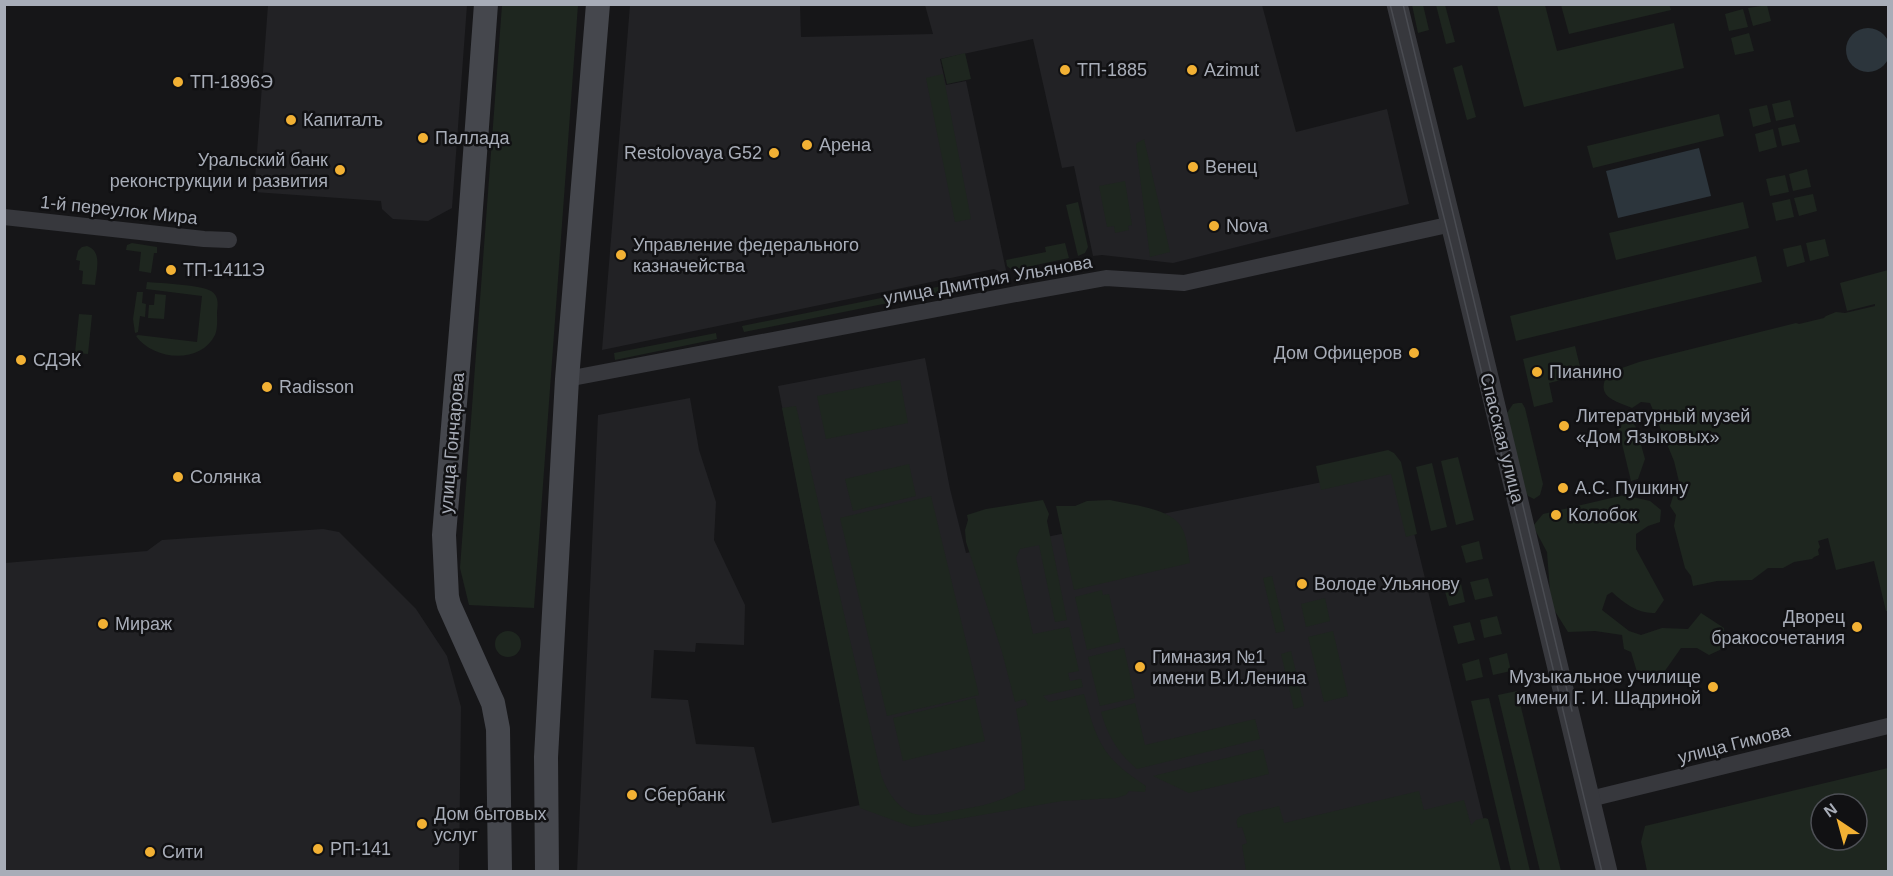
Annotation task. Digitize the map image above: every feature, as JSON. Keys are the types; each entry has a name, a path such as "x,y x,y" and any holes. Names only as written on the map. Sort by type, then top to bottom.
{"main road":[{"name":"улица Гончарова","path":"486,4 444,535 449,605 493,702 498,729 500,872"},
{"path":"547,872 546,758 567,380 598,4"}],"street":[{"name":"Спасская улица","path":"1397,4 1607,872"},
{"name":"1-й переулок Мира","path":"4,217 230,240"},
{"name":"улица Дмитрия Ульянова","path":"567,380 1011,294 1106,278 1184,283 1452,224"},
{"name":"улица Гимова","path":"1590,799 1888,726"}],"shaded area":[{"path":"1669,4 1671,10 1569,34 1561,5"},
{"path":"268,5 467,5 452,208 428,221 393,219 382,209 381,201 254,192"},
{"path":"502,5 578,5 534,608 469,605 460,568"},
{"path":"630,5 800,5 801,37 933,34 925,5 1262,5 1296,132 1387,109 1409,204 1173,263 1093,256 1074,166 1062,168 1033,39 940,59 946,85 966,81 1007,275 994,269 602,350"},
{"path":"1412,5 1423,5 1429,30 1418,33"},
{"path":"1436,5 1445,5 1455,42 1446,44"},
{"path":"1497,5 1545,5 1557,51 1674,23 1684,68 1524,107"},
{"path":"1767,5 1771,21 1753,26 1748,8"},
{"path":"1743,9 1748,27 1729,31 1725,14"},
{"path":"1868,28 1877,29 1884,34 1889,41 1889,59 1884,66 1877,71 1868,72 1859,71 1852,66 1847,59 1846,50 1847,41 1852,34 1859,29"},
{"path":"1749,33 1754,51 1735,55 1731,38"},
{"path":"965,53 971,79 947,84 941,59"},
{"path":"1462,65 1476,117 1467,120 1453,68"},
{"path":"943,74 971,219 955,222 926,78"},
{"path":"1790,100 1794,117 1776,121 1772,104"},
{"path":"1767,105 1771,122 1753,127 1749,109"},
{"path":"1719,114 1724,136 1593,168 1587,146"},
{"path":"1795,124 1800,142 1782,146 1778,128"},
{"path":"1773,129 1777,147 1759,152 1755,134"},
{"path":"1144,139 1170,252 1150,257 1136,145"},
{"path":"1699,148 1711,196 1618,218 1606,171"},
{"path":"1807,169 1811,187 1793,191 1789,174"},
{"path":"1785,175 1789,192 1770,196 1766,179"},
{"path":"1125,181 1132,225 1128,226 1129,230 1115,233 1114,226 1107,227 1099,186"},
{"path":"1813,194 1817,211 1799,216 1794,198"},
{"path":"1790,199 1794,217 1776,221 1772,203"},
{"path":"1078,202 1088,247 1085,253 1078,256 1066,205"},
{"path":"1743,202 1749,228 1616,260 1609,233"},
{"path":"1825,239 1829,256 1810,261 1806,243"},
{"path":"132,243 157,247 151,273 139,271 141,252 126,250 127,245"},
{"path":"1065,243 1069,258 1012,270 1007,266 1006,260 1046,252 1045,247"},
{"path":"1801,245 1805,262 1787,267 1783,249"},
{"path":"87,246 95,252 97,257 95,285 82,284 83,271 79,270 80,261 76,260 78,251"},
{"path":"1756,256 1762,282 1516,341 1510,316"},
{"path":"1888,270 1888,611 1886,611 1874,561 1836,570 1828,538 1818,541 1819,555 1812,559 1794,562 1783,568 1768,568 1752,580 1717,581 1693,586 1691,576 1685,568 1674,526 1676,515 1670,506 1674,493 1681,490 1674,461 1650,403 1641,402 1632,408 1613,400 1605,393 1604,387 1608,373 1639,362 1824,318 1836,312 1845,313 1875,306 1875,304 1847,311 1840,283"},
{"path":"984,277 986,283 925,296 923,290"},
{"path":"147,282 199,287 214,293 217,300 217,326 215,335 208,345 188,355 176,356 153,350 136,336 197,342 202,296 146,289"},
{"path":"137,292 143,292 142,303 146,304 145,317 140,316 138,332 135,333 133,319"},
{"path":"155,294 166,295 164,319 148,318 149,305 154,305"},
{"path":"896,295 898,301 744,332 742,326"},
{"path":"79,314 92,315 88,354 75,353"},
{"path":"716,333 717,339 615,360 614,353"},
{"path":"1575,346 1582,375 1549,383 1553,402 1534,407 1523,359"},
{"name":"Гимназия №1 имени В.И.Ленина","path":"925,358 950,489 966,553 1398,467 1496,871 577,872 598,415 690,398 699,450 716,502 714,540 745,605 744,645 696,643 695,652 654,650 651,698 688,700 696,744 754,747 772,823 860,805 778,386"},
{"path":"900,380 908,423 826,439 817,396"},
{"path":"1522,403 1543,484 1540,495 1534,499 1525,492 1507,413 1513,404"},
{"path":"796,406 881,774 887,789 897,802 910,812 926,815 985,805 1025,789 1021,737 1016,709 1028,705 1025,699 1015,702 1002,652 966,542 965,530 967,515 986,509 1043,500 1049,514 1047,521 1067,620 1055,622 1039,545 1020,549 1016,558 1033,634 1069,627 1079,671 1068,673 1070,681 1081,679 1083,687 1043,696 1049,702 1084,694 1093,725 1104,748 1120,767 1146,786 1145,792 1129,791 1126,795 1116,798 1062,801 912,827 860,808 782,408"},
{"path":"1629,421 1636,427 1645,459 1638,479 1631,481 1617,423"},
{"path":"1388,450 1394,453 1401,462 1417,534 1406,537 1391,474 1321,490 1316,466"},
{"path":"1458,457 1474,520 1456,525 1441,461"},
{"path":"1432,463 1447,527 1431,531 1416,467"},
{"path":"909,464 916,496 853,511 845,479"},
{"path":"1624,495 1650,501 1661,510 1660,522 1636,534 1636,549 1664,600 1655,613 1649,613 1632,607 1612,592 1607,595 1602,610 1629,631 1641,635 1662,628 1688,629 1701,613 1724,628 1722,649 1709,655 1697,648 1681,648 1662,675 1640,682 1631,652 1624,649 1622,635 1595,631 1568,632 1551,605 1547,552 1533,526 1543,514"},
{"path":"931,496 979,695 887,716 840,518"},
{"path":"1110,500 1151,509 1171,517 1183,530 1190,563 1074,590 1056,506 1075,506 1087,501"},
{"path":"323,529 339,532 416,609 447,656 461,707 459,871 5,871 5,563 147,551 162,540"},
{"path":"1479,541 1483,559 1466,563 1461,546"},
{"path":"1272,576 1285,631 1276,633 1263,578"},
{"path":"1488,578 1493,596 1475,600 1470,582"},
{"path":"1461,584 1465,602 1449,606 1444,588"},
{"path":"1102,590 1103,595 1109,594 1120,642 1087,650 1075,597"},
{"path":"1325,598 1330,621 1306,627 1301,604"},
{"path":"1497,616 1502,634 1484,638 1480,620"},
{"path":"1470,622 1475,640 1458,644 1453,626"},
{"path":"508,631 517,635 521,644 517,653 508,657 499,653 495,644 499,635"},
{"path":"1333,631 1348,696 1324,702 1308,637"},
{"path":"1124,648 1135,698 1100,706 1088,657"},
{"path":"1291,651 1304,706 1294,709 1281,654"},
{"path":"1507,653 1511,671 1493,675 1489,658"},
{"path":"1479,659 1483,677 1466,681 1462,664"},
{"path":"1517,691 1561,871 1540,871 1498,695"},
{"path":"975,698 985,741 903,761 893,718"},
{"path":"1489,698 1530,871 1511,871 1471,701"},
{"path":"1135,703 1145,745 1255,719 1260,739 1137,769 1114,743 1101,712"},
{"path":"1263,749 1269,774 1189,793 1153,776"},
{"path":"1888,768 1888,871 1647,871 1641,842 1645,826"},
{"path":"1419,791 1424,810 1464,800 1471,825 1476,820 1488,819 1501,871 1246,871 1242,845 1247,843 1242,827 1238,828 1237,822 1242,815 1279,806 1284,823"}],"tram line":[{"path":"1390,4 1451,245 1602,872"},
{"path":"1403,4 1572,711"}],"place":[{"name":"ТП-1885","path":"1065,70"},
{"name":"Azimut","path":"1192,70"},
{"name":"ТП-1896Э","path":"178,82"},
{"name":"Капиталъ","path":"291,120"},
{"name":"Паллада","path":"423,138"},
{"name":"Арена","path":"807,145"},
{"name":"Restolovaya G52","path":"774,153"},
{"name":"Венец","path":"1193,167"},
{"name":"Уральский банк реконструкции и развития","path":"340,170"},
{"name":"Nova","path":"1214,226"},
{"name":"Управление федерального казначейства","path":"621,255"},
{"name":"ТП-1411Э","path":"171,270"},
{"name":"Дом Офицеров","path":"1414,353"},
{"name":"СДЭК","path":"21,360"},
{"name":"Пианино","path":"1537,372"},
{"name":"Radisson","path":"267,387"},
{"name":"Литературный музей «Дом Языковых»","path":"1564,426"},
{"name":"Солянка","path":"178,477"},
{"name":"А.С. Пушкину","path":"1563,488"},
{"name":"Колобок","path":"1556,515"},
{"name":"Володе Ульянову","path":"1302,584"},
{"name":"Мираж","path":"103,624"},
{"name":"Дворец бракосочетания","path":"1857,627"},
{"name":"Гимназия №1 имени В.И.Ленина","path":"1140,667"},
{"name":"Музыкальное училище имени Г. И. Шадриной","path":"1713,687"},
{"name":"Сбербанк","path":"632,795"},
{"name":"Дом бытовых услуг","path":"422,824"},
{"name":"РП-141","path":"318,849"},
{"name":"Сити","path":"150,852"}]}
